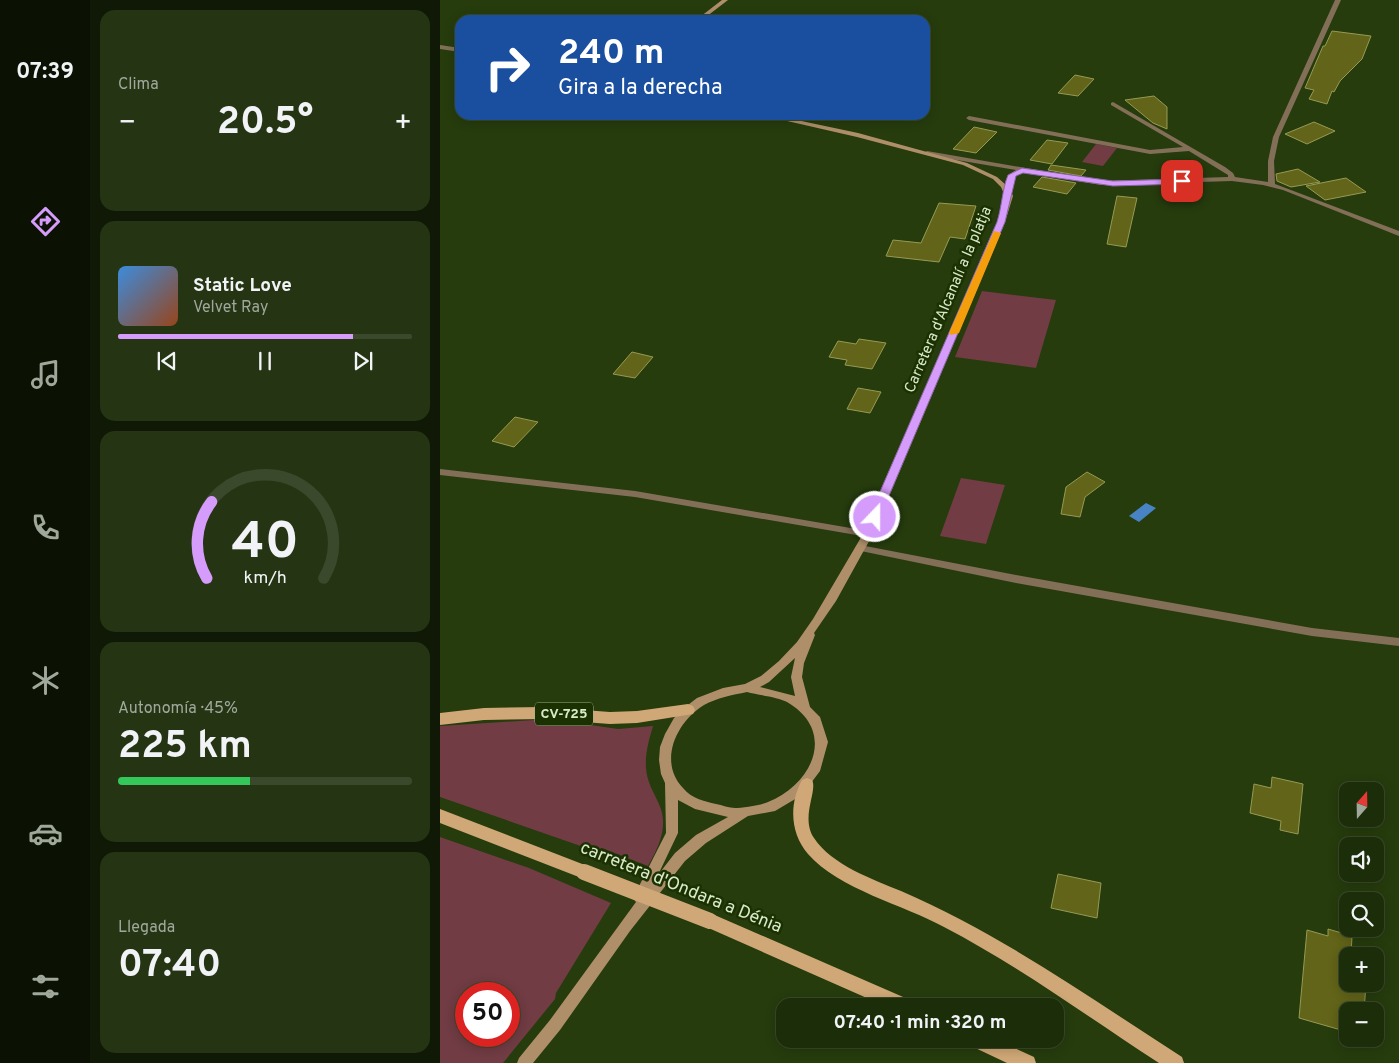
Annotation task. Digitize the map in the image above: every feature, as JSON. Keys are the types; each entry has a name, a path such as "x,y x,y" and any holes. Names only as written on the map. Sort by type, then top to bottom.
{"main road":[{"path":"705,15 724,0"},
{"name":"Carretera d'Alcanalí a la platja","path":"747,688 759,685 774,674 814,626 868,534 1001,222 1009,196 1004,186 984,171 844,131 791,120"},
{"name":"Carretera d'Alcanalí a la platja","path":"806,707 796,686 796,673 814,626"},
{"path":"625,927 672,833 671,784 664,765 665,745 674,726 688,710 712,696 726,691 747,688 776,692 789,696 806,707 818,724 823,743 819,764 807,784 800,804 800,824 806,839 815,851 833,865 949,921 1175,1063"},
{"name":"CV-725","path":"440,719 484,714 544,713 610,718 637,717 688,710"},
{"path":"671,784 688,801 714,812 743,814 767,809 789,798 807,784"},
{"path":"524,1063 555,1025 625,927 680,857 701,840 743,814"},
{"name":"carretera d'Ondara a Dénia","path":"440,816 710,921 886,998"},
{"path":"994,1048 1027,1063"}],"street":[{"path":"1272,185 1271,161 1276,136 1338,0"},
{"path":"440,47 455,49"},
{"path":"1113,104 1223,168 1231,174 1232,179"},
{"path":"969,118 1150,152 1189,149"},
{"path":"924,153 1113,184 1232,179 1272,185 1399,234"},
{"path":"1009,196 1008,187 1012,175 1022,170"},
{"path":"440,472 635,494 868,534"},
{"path":"860,548 1016,579 1312,632 1399,642"}],"shaded area":[{"path":"1096,144 1117,148 1103,166 1082,162"},
{"path":"982,291 1056,300 1036,368 955,357"},
{"path":"961,478 1005,485 986,544 940,536"},
{"path":"534,720 563,721 618,729 653,726 647,752 646,768 649,782 662,812 663,828 656,851 648,866 602,848 598,852 440,797 440,726"},
{"path":"440,837 529,868 611,903 556,993 555,999 520,1042 520,982 455,982 455,1047 516,1047 503,1063 440,1063"}],"water":[{"path":"1146,503 1156,508 1139,522 1129,516"}],"building":[{"path":"1332,31 1371,36 1362,59 1340,81 1334,92 1332,91 1327,104 1309,99 1314,90 1305,88 1323,46 1325,46"},
{"path":"1075,75 1094,79 1078,96 1058,93"},
{"path":"1154,96 1167,107 1167,129 1153,123 1125,100"},
{"path":"1314,122 1335,131 1307,144 1285,134"},
{"path":"974,127 997,132 976,153 953,149"},
{"path":"1047,140 1068,143 1052,164 1030,160"},
{"path":"1051,165 1086,170 1081,176 1048,170"},
{"path":"1298,169 1320,182 1291,187 1277,181 1276,174"},
{"path":"1042,177 1076,183 1067,194 1033,187"},
{"path":"1346,178 1366,192 1325,200 1306,186"},
{"path":"1117,196 1137,198 1126,247 1107,244"},
{"path":"939,203 976,206 965,239 950,237 939,262 886,256 893,240 921,243"},
{"path":"859,339 886,343 872,369 845,365 847,360 829,357 838,341 856,344"},
{"path":"632,352 653,357 635,378 613,374"},
{"path":"858,388 881,392 870,413 847,409"},
{"path":"515,417 538,422 514,447 492,441"},
{"path":"1087,472 1105,482 1085,497 1080,517 1061,514 1066,487"},
{"path":"1272,777 1303,784 1298,834 1280,830 1281,821 1250,813 1254,784 1271,788"},
{"path":"1058,874 1101,883 1097,918 1051,908"},
{"path":"1328,929 1339,932 1339,937 1352,937 1351,947 1339,947 1339,992 1365,992 1365,1002 1339,1002 1339,1029 1299,1018 1307,930 1328,936"}],"slow traffic":[{"path":"954,333 997,233"}],"route":[{"path":"875,517 1001,222 1009,196 1008,187 1012,175 1022,170 1089,182 1113,184 1182,181"}]}
